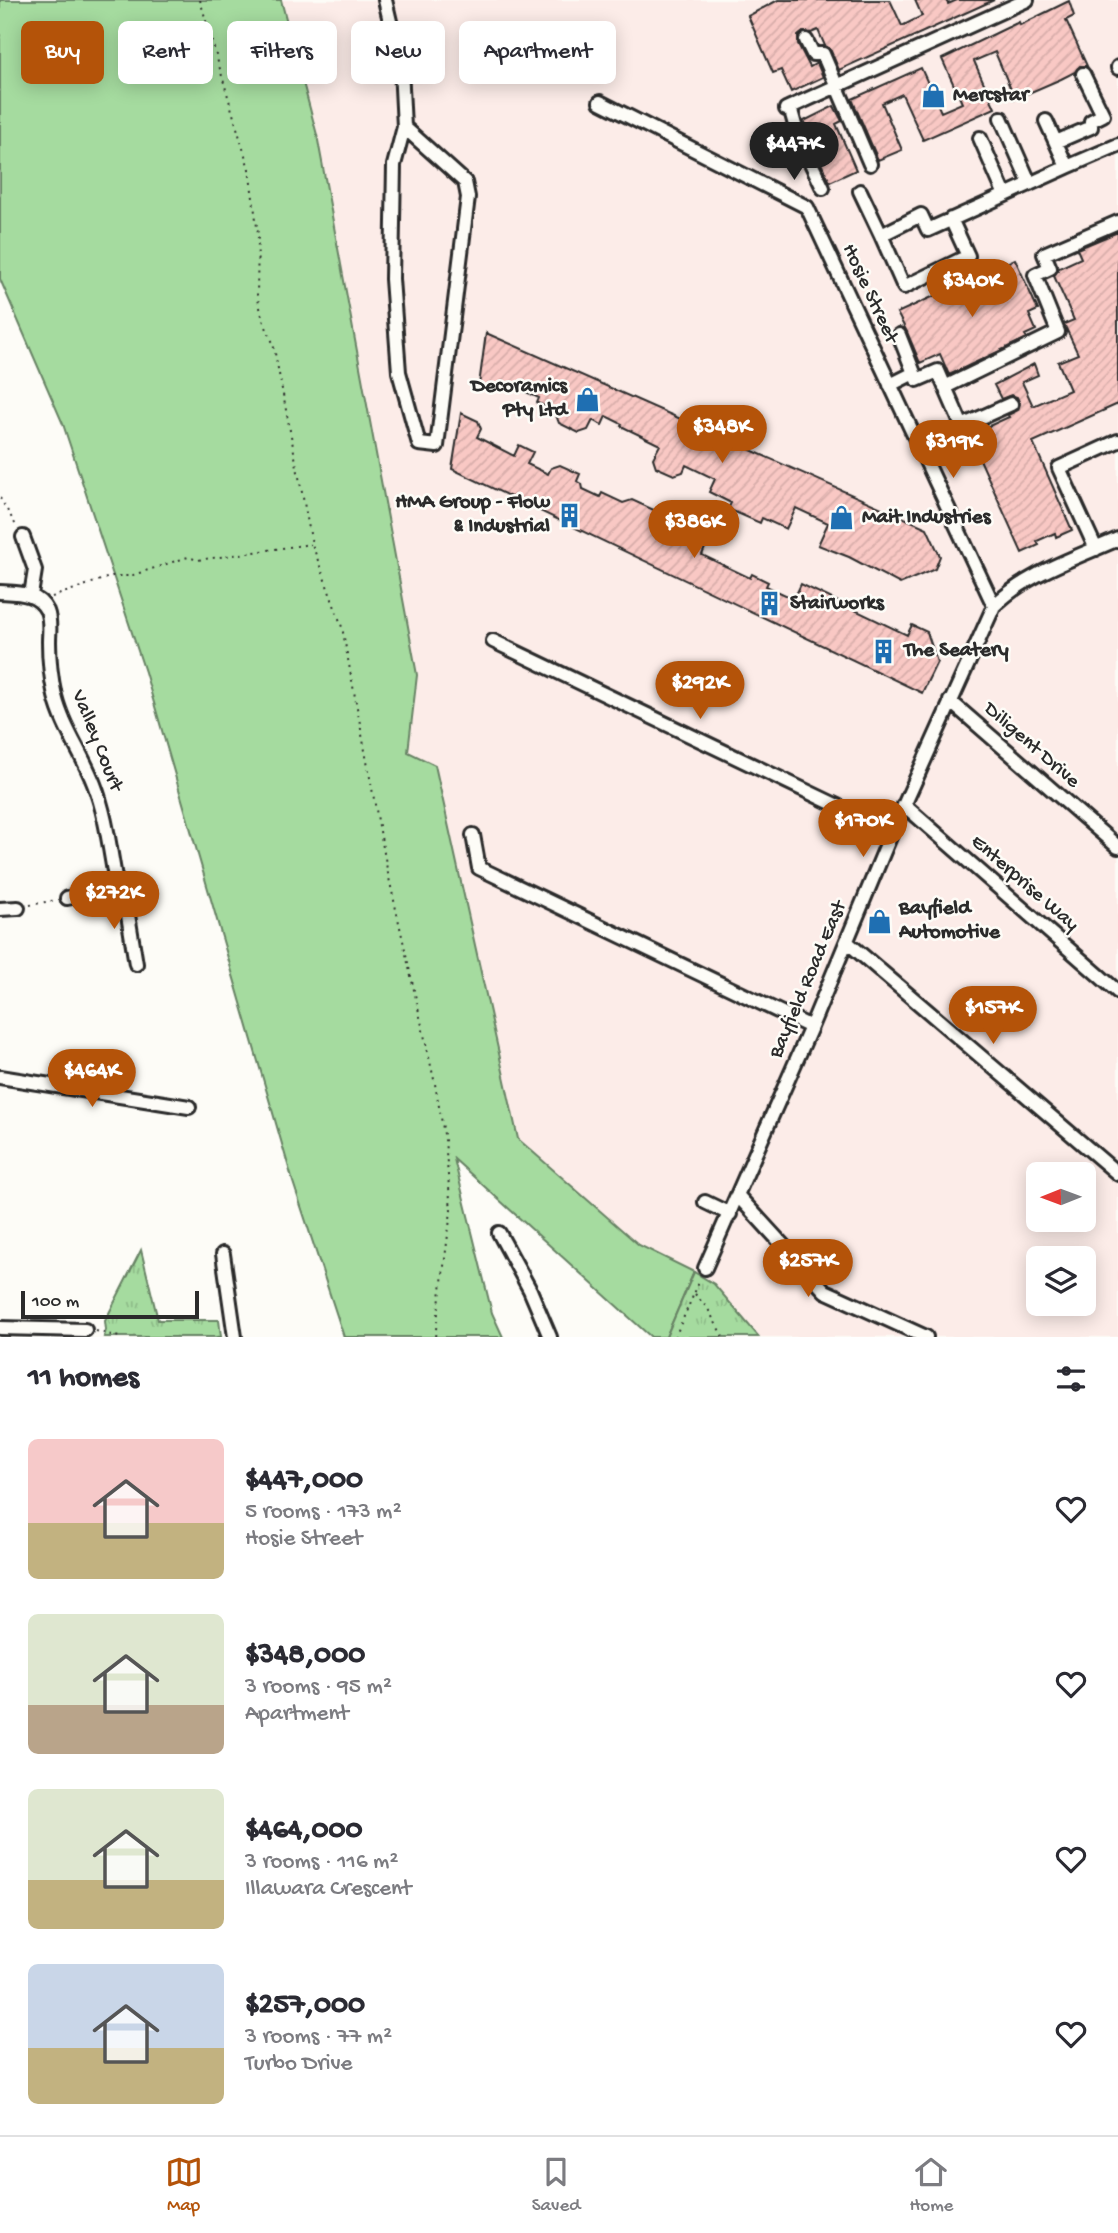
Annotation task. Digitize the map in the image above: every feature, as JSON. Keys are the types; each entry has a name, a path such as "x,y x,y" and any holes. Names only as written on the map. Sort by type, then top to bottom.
{"street":[{"path":"385,0 401,68 404,127 394,165 392,279 399,372 419,444 437,446 468,197 465,182 404,127"},
{"path":"823,188 788,108 1027,0"},
{"path":"806,40 813,54 824,54 870,164"},
{"path":"1056,142 1091,127 1091,121 1103,115 1083,74"},
{"name":"Hosie Street","path":"600,102 807,207 994,606"},
{"path":"1001,118 1030,184"},
{"path":"1046,121 1067,167"},
{"path":"979,138 1005,195"},
{"path":"881,235 921,215 928,230 1118,145"},
{"path":"860,191 904,288 968,256 951,219"},
{"path":"945,387 1058,332 1035,275 1049,268 1044,254 1118,222"},
{"path":"899,335 917,380 938,370 962,426 1012,404"},
{"path":"890,385 914,373"},
{"path":"1096,549 1059,468 1118,441"},
{"name":"Valley Court","path":"23,537 36,570 35,598 47,610 50,622 50,673 55,697 64,723 93,782 102,809 117,888 128,915 136,964"},
{"name":"Bayfield Road East","path":"705,1268 811,1027 892,832 994,606 1010,591 1118,539"},
{"path":"0,592 35,598"},
{"path":"493,641 892,832"},
{"name":"Diligent Drive","path":"950,701 1118,847"},
{"name":"Enterprise Way","path":"904,805 1118,992"},
{"path":"473,835 479,868 811,1027"},
{"path":"67,898 117,888"},
{"path":"0,909 19,908"},
{"path":"847,942 1118,1174"},
{"path":"0,1077 189,1107"},
{"path":"738,1196 825,1291 926,1337"},
{"path":"705,1202 730,1214"},
{"path":"499,1233 530,1290 550,1337"},
{"path":"223,1254 234,1337"},
{"path":"0,1328 85,1329"}],"path":[{"path":"200,0 249,169 258,234 257,295 263,320 273,343 312,544 341,627 387,869 445,1140 451,1211 435,1337"},
{"path":"0,498 23,537"},
{"path":"35,598 112,576 130,576 188,557 198,560 312,544"},
{"path":"19,908 67,898"},
{"path":"675,1337 705,1268"},
{"path":"694,1293 708,1309 723,1337"},
{"path":"85,1329 119,1337"}],"shaded area":[{"path":"281,0 1118,0 1118,1337 759,1337 714,1284 639,1245 518,1139 435,765 408,752 417,675 315,125 304,84 337,84 337,21 287,21"}],"green space":[{"path":"0,0 281,0 287,21 227,21 227,84 303,84 317,135 417,675 408,752 435,765 518,1139 639,1245 694,1272 666,1337 651,1337 454,1159 492,1313 503,1337 344,1337 293,1182 145,672 63,424 0,279"},
{"path":"141,1250 158,1320 219,1320 221,1337 104,1337 105,1321"},
{"path":"694,1272 714,1284 759,1337 666,1337"}],"building":[{"path":"778,0 890,0 902,26 922,16 915,0 946,0 948,4 957,0 994,0 839,70 818,30 803,32 798,36 798,44 810,67 817,63 823,77 791,92 781,70 773,73 748,16"},
{"path":"1069,1 1074,16 1066,20 1087,66 1080,66 1075,72 1015,99 995,52 974,61 995,108 923,140 902,94 882,103 902,150 878,160 852,99 921,68 941,112 962,103 942,59"},
{"path":"834,106 842,121 836,124 856,170 830,182 807,134 809,133 804,121"},
{"path":"1118,232 1118,404 1033,442 1072,530 1056,537 1055,533 1037,541 1039,545 1022,553 969,435 1009,417 1008,415 1018,410 1020,404 1017,397 1011,395 1001,399 994,385 1034,364 1038,375 1022,382 1033,406 1070,390 1058,362 1078,354 1064,324 1074,320 1054,276 1059,268 1081,258 1077,249"},
{"path":"1015,259 1038,310 1029,314 1036,330 1025,335 1027,338 949,375 940,354 920,363 897,313"},
{"path":"486,333 927,528 940,556 935,569 900,584 849,557 818,545 828,523 796,508 786,529 762,518 760,523 728,509 731,503 709,492 715,479 686,465 683,472 674,475 656,467 653,458 660,445 606,416 602,425 593,420 588,430 579,433 559,423 554,410 537,403 539,398 505,382 501,389 493,392 479,385"},
{"path":"461,413 478,421 481,429 477,437 514,456 519,445 533,452 527,464 548,474 551,468 560,465 580,474 577,481 582,484 583,489 600,497 602,493 623,503 632,500 656,511 659,521 689,534 692,529 704,535 707,543 702,555 750,578 752,574 768,582 766,586 794,599 801,584 907,635 912,625 927,632 937,662 922,693 452,469"}],"place":[{"name":"Mercstar","path":"933,96"},
{"name":"Decoramics Pty Ltd","path":"587,399"},
{"name":"HMA Group - Flow & Industrial","path":"570,515"},
{"name":"Mait Industries","path":"842,518"},
{"name":"Stairworks","path":"770,604"},
{"name":"The Seatery","path":"884,651"},
{"name":"Bayfield Automotive","path":"879,921"}]}
